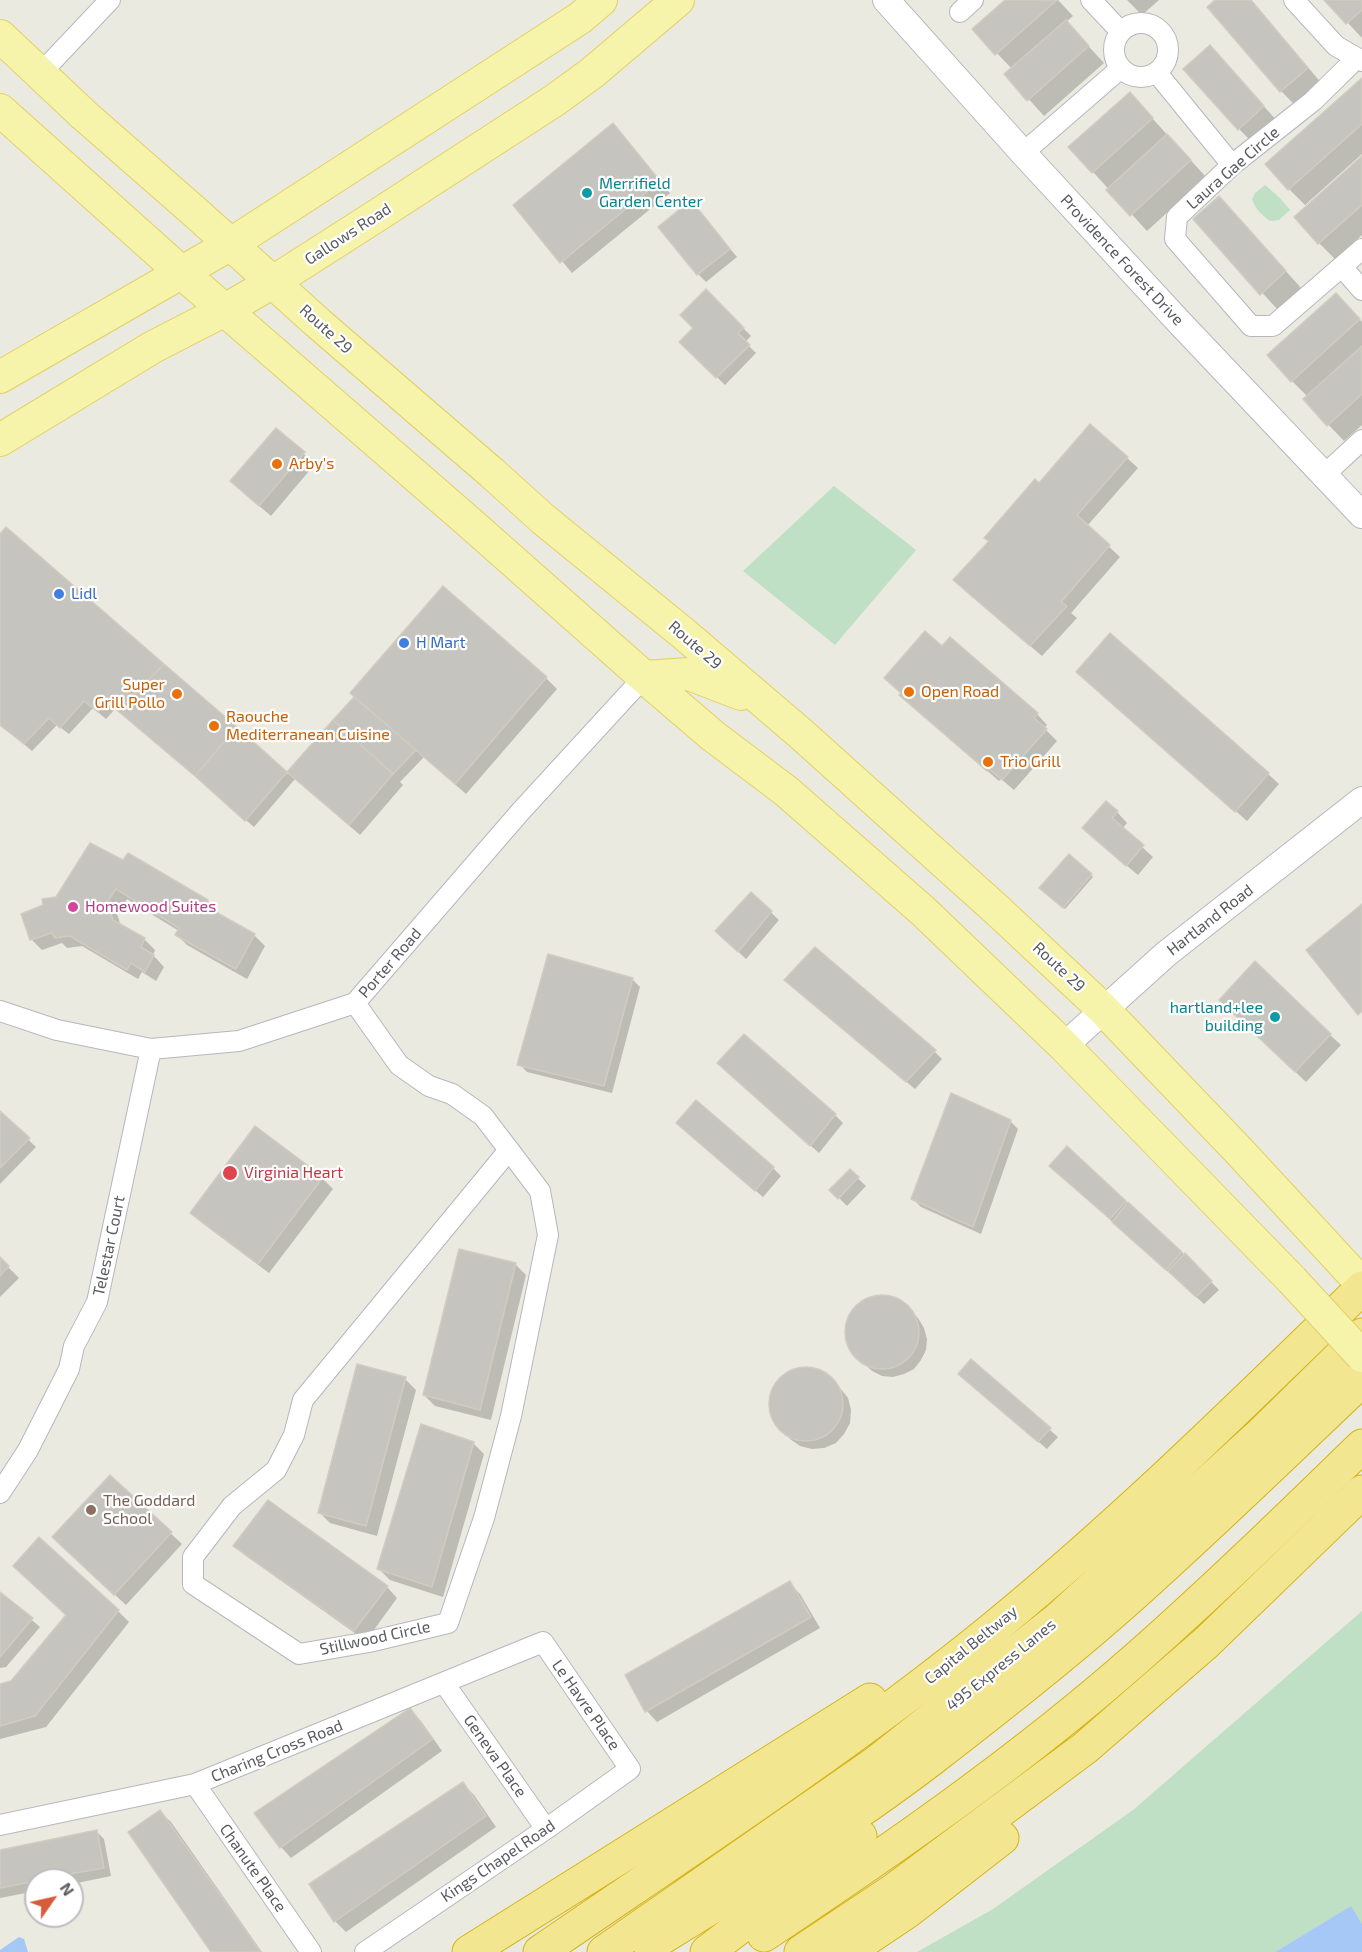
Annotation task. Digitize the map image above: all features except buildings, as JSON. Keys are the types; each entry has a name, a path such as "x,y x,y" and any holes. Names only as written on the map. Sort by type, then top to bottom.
{"highway":[{"name":"Capital Beltway","path":"540,1952 836,1750 974,1644 1072,1561 1169,1474 1362,1286"},
{"name":"495 Express Lanes","path":"604,1952 877,1761 1057,1620 1260,1435 1362,1335"},
{"path":"706,1952 1008,1726 1176,1584 1340,1432 1362,1380"},
{"path":"737,1952 877,1860 974,1789 1136,1659 1243,1561 1362,1406"},
{"path":"638,1952 822,1838 949,1745 1023,1688 1123,1604 1212,1523 1340,1432"},
{"path":"847,1952 908,1911 1025,1819 1122,1732 1207,1642 1362,1492"},
{"path":"801,1952 894,1890 1085,1748 1207,1642"},
{"path":"469,1952 862,1705 974,1644"}],"main road":[{"path":"0,377 231,244 580,18 601,0"},
{"name":"Gallows Road","path":"0,440 153,347 273,282 555,100 592,73 678,0"},
{"name":"Route 29","path":"0,36 318,323 543,519 684,634 855,781 1104,1010 1362,1286"},
{"path":"0,110 182,273 644,677 712,736 786,791 923,911 1064,1046 1292,1280 1362,1356"},
{"path":"644,677 689,674 761,701"}],"street":[{"path":"40,74 110,0"},
{"name":"Providence Forest Drive","path":"886,0 1187,331 1362,515"},
{"path":"1091,0 1121,32"},
{"path":"1294,0 1336,46 1359,60"},
{"path":"1146,23 1162,32 1169,49 1164,66 1157,73 1142,78 1127,74 1114,54 1117,38 1121,32 1128,26 1146,23"},
{"name":"Laura Gae Circle","path":"1359,60 1232,165 1178,217 1175,239 1251,326 1273,326 1362,249"},
{"path":"1023,153 1121,68"},
{"path":"1157,73 1232,165"},
{"path":"1342,267 1362,290"},
{"path":"1324,475 1362,440"},
{"name":"Porter Road","path":"0,1011 57,1030 151,1049 239,1041 355,1003 521,811 644,677"},
{"name":"Hartland Road","path":"1064,1046 1166,954 1362,800"},
{"name":"Stillwood Circle","path":"355,1003 399,1065 429,1086 452,1094 483,1116 509,1150 540,1191 548,1235 511,1416 484,1518 448,1623 369,1642 299,1653 193,1584 192,1557 232,1506 276,1470 294,1435 303,1400 509,1150"},
{"name":"Telestar Court","path":"0,1493 28,1450 69,1369 74,1346 98,1302 151,1049"},
{"name":"Charing Cross Road","path":"0,1825 195,1784 543,1642"},
{"name":"Le Havre Place","path":"543,1642 630,1768"},
{"name":"Geneva Place","path":"444,1683 546,1829"},
{"name":"Kings Chapel Road","path":"365,1952 546,1829 630,1768"},
{"name":"Chanute Place","path":"195,1784 311,1952"}],"green space":[{"path":"1265,185 1290,210 1279,220 1270,221 1259,212 1253,203 1255,193"},
{"path":"834,486 916,550 835,645 743,571"},
{"path":"1362,1611 1362,1924 1350,1907 1275,1952 917,1952 993,1909 1133,1810"}],"water":[{"path":"1351,1906 1362,1924 1362,1952 1275,1952"},
{"path":"19,1937 24,1939 28,1952 0,1952 0,1950"}],"place":[{"name":"Merrifield Garden Center","path":"587,193"},
{"name":"Arby's","path":"277,464"},
{"name":"Lidl","path":"59,594"},
{"name":"H Mart","path":"404,643"},
{"name":"Open Road","path":"909,692"},
{"name":"Super Grill Pollo","path":"177,694"},
{"name":"Raouche Mediterranean Cuisine","path":"214,726"},
{"name":"Trio Grill","path":"988,762"},
{"name":"Homewood Suites","path":"73,907"},
{"name":"hartland+lee building","path":"1275,1017"},
{"name":"Virginia Heart","path":"230,1173"},
{"name":"The Goddard School","path":"91,1510"}]}
